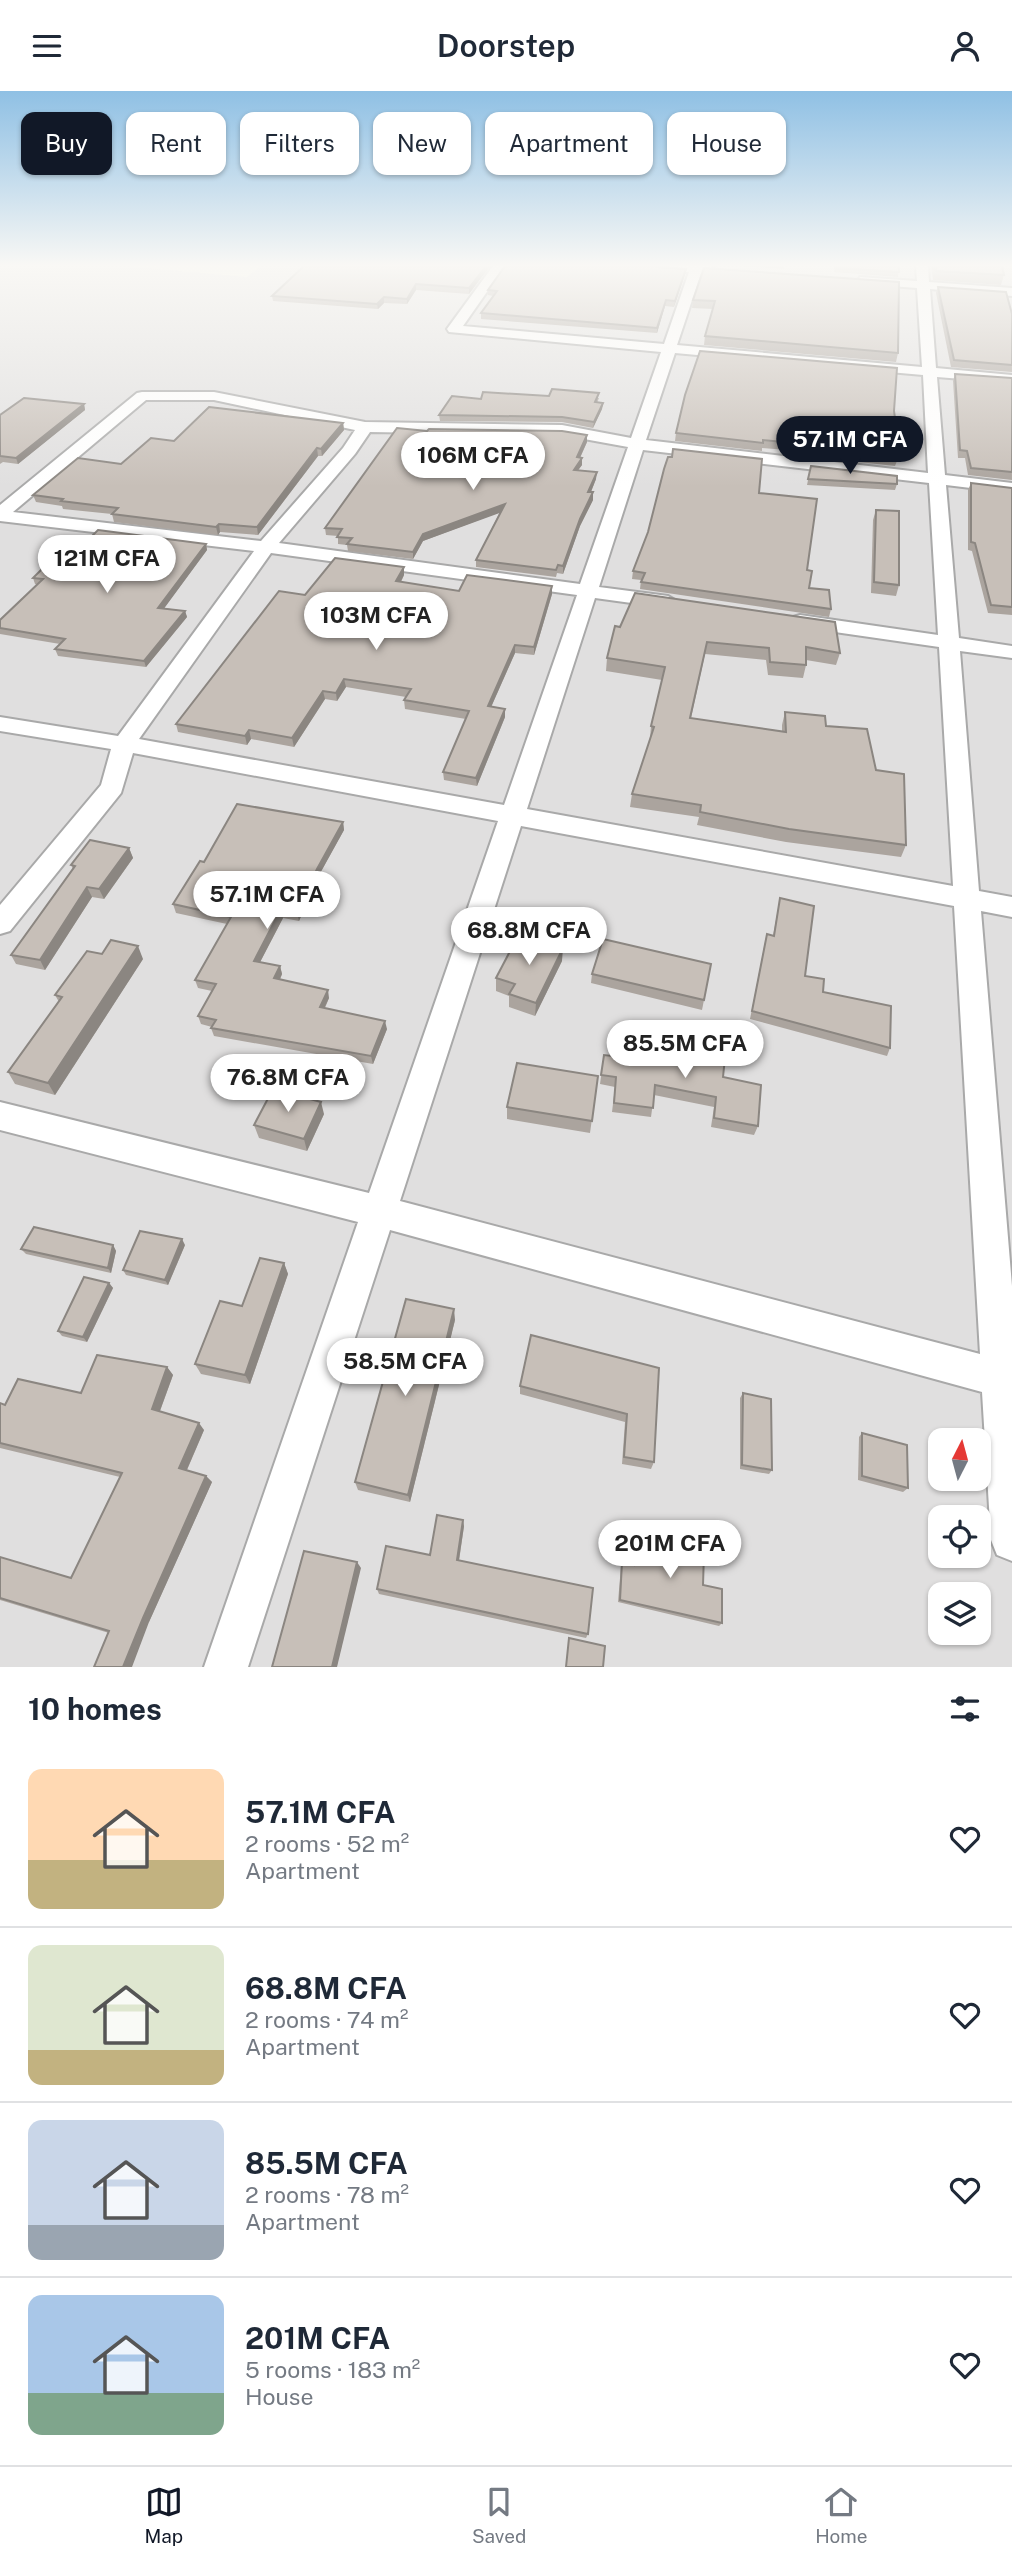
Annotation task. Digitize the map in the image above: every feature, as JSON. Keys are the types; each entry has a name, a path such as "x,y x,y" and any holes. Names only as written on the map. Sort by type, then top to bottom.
{"street":[{"path":"587,340 1012,379"},
{"path":"226,1667 672,340"},
{"path":"927,340 967,898 1007,1380 1012,1540"},
{"path":"0,515 142,396 214,396 366,427 562,430 636,445 1012,488"},
{"path":"0,924 112,787 124,744 266,547 349,451 366,427"},
{"path":"0,515 266,547 681,604"},
{"path":"775,617 1012,652"},
{"path":"0,725 124,744 1012,907"},
{"path":"0,1116 378,1211 1007,1380"}],"shaded area":[{"path":"0,340 1012,340 1012,1667 0,1667"}],"building":[{"path":"745,340 898,340 898,353"},
{"path":"950,340 1012,340 1012,365 954,360"},
{"path":"700,351 897,368 894,411 900,453 897,452 897,459 814,449 815,445 763,440 763,443 676,433"},
{"path":"955,374 1012,378 1012,472 971,468 967,451 960,450"},
{"path":"552,389 599,393 595,402 603,403 594,422 562,417 439,415 452,396 481,399 483,392 549,396"},
{"path":"24,398 84,404 16,458 0,456 0,415"},
{"path":"209,407 343,423 321,449 317,448 257,527 219,524 216,527 112,514 118,508 33,495 78,458 121,464 151,438 174,441"},
{"path":"397,428 427,431 562,431 587,435 577,457 582,458 574,470 597,472 588,492 593,492 563,566 558,565 556,570 476,560 505,504 423,534 413,552 347,544 352,538 337,537 342,529 325,528"},
{"path":"673,449 762,459 759,493 817,499 807,570 812,571 809,588 829,590 831,609 641,582 645,573 633,571 648,532 664,469 668,457 672,457"},
{"path":"811,466 897,476 897,484 808,479"},
{"path":"971,483 1012,488 1012,607 991,605 975,543 971,542"},
{"path":"876,510 899,511 899,585 874,582"},
{"path":"98,530 206,544 158,608 185,611 144,661 55,649 65,639 0,628 0,620 43,579 33,578 56,555 71,557"},
{"path":"335,558 404,567 396,581 459,591 467,575 552,586 534,647 515,645 488,706 505,709 476,778 443,772 469,711 404,700 411,689 344,679 336,693 323,691 292,738 249,730 245,736 176,724 279,591 305,595"},
{"path":"635,593 835,622 840,653 806,647 806,665 770,662 769,648 707,642 690,718 786,732 785,712 825,716 826,726 867,729 876,770 904,774 906,845 789,829 700,812 701,805 632,794 654,727 651,726 665,667 607,658 615,626 620,627"},
{"path":"237,804 343,822 297,913 281,909 254,961 280,966 274,978 328,990 320,1007 385,1021 371,1056 211,1028 216,1020 198,1016 216,984 195,980 231,917 173,904 200,861 204,862"},
{"path":"90,840 129,848 99,889 87,887 40,960 11,955 75,866 71,865"},
{"path":"780,898 814,906 805,976 824,979 823,992 891,1006 890,1048 752,1011 767,934 774,936"},
{"path":"518,936 563,948 536,1003 509,994 515,984 496,978"},
{"path":"603,939 711,964 704,1000 592,974"},
{"path":"111,940 138,946 48,1083 8,1072 62,997 55,995 87,951 102,954"},
{"path":"675,1041 726,1048 723,1077 761,1085 758,1126 714,1118 716,1097 655,1085 653,1108 614,1103 616,1077 601,1075 604,1055 655,1061 656,1048 674,1050"},
{"path":"517,1063 598,1076 592,1121 507,1107"},
{"path":"273,1089 321,1102 304,1139 254,1125"},
{"path":"34,1227 113,1245 108,1268 21,1249"},
{"path":"140,1231 182,1239 165,1280 123,1270"},
{"path":"260,1258 284,1263 245,1375 195,1364 220,1301 242,1306"},
{"path":"84,1277 109,1283 83,1337 58,1331"},
{"path":"406,1299 454,1309 408,1495 355,1482"},
{"path":"531,1335 659,1368 654,1462 624,1457 627,1414 520,1386"},
{"path":"97,1355 167,1367 152,1409 199,1423 179,1468 206,1476 123,1667 94,1667 109,1631 0,1598 0,1557 71,1578 122,1473 0,1443 0,1403 5,1405 18,1379 81,1393"},
{"path":"743,1393 771,1399 772,1470 742,1465"},
{"path":"862,1433 907,1445 908,1488 862,1476"},
{"path":"437,1515 463,1520 457,1560 593,1588 588,1634 377,1589 386,1546 430,1555"},
{"path":"637,1532 666,1538 666,1545 704,1553 703,1585 722,1589 722,1623 620,1600 622,1562 634,1565"},
{"path":"304,1551 357,1562 332,1667 272,1667"},
{"path":"569,1638 605,1646 603,1667 566,1667"}]}
